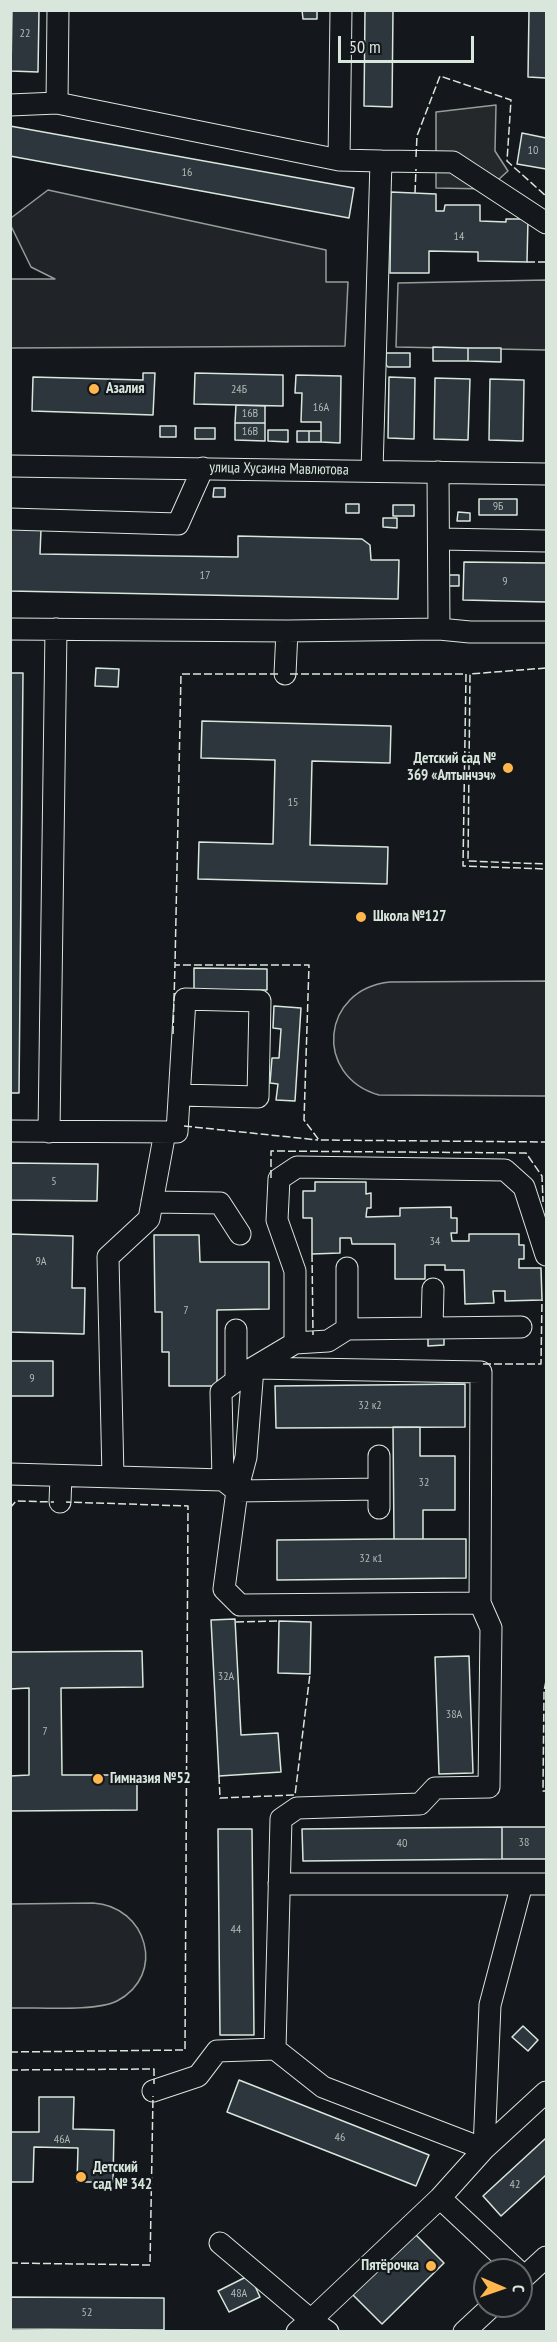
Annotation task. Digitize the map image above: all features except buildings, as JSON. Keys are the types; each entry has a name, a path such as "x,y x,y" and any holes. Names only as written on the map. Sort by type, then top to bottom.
{"street":[{"path":"57,103 58,10"},
{"path":"339,160 341,10"},
{"path":"10,105 57,103 339,160 453,162 546,223"},
{"path":"372,471 381,161"},
{"name":"улица Хусаина Мавлютова","path":"10,466 546,474"},
{"path":"10,519 178,524 203,468"},
{"path":"438,472 439,629"},
{"path":"440,539 546,541"},
{"path":"10,629 287,632 439,629 470,632 546,632"},
{"path":"49,1132 56,629"},
{"path":"285,674 287,632"},
{"path":"10,1131 177,1132 185,999 260,1001 258,1096 180,1095"},
{"path":"113,1477 108,1257 149,1219 165,1132"},
{"path":"295,1343 296,1271 277,1220 279,1179 297,1167 505,1170 525,1187 546,1255"},
{"path":"152,1202 220,1203 240,1234"},
{"path":"347,1268 347,1329"},
{"path":"432,1328 433,1289"},
{"path":"480,1603 240,1605 224,1589 230,1485 221,1392 295,1343 328,1341 347,1329 521,1327"},
{"path":"230,1485 246,1457 245,1374 236,1330"},
{"path":"245,1374 481,1372 478,1526 480,1603 490,1628 489,1787 435,1788 420,1804 297,1808 281,1819 275,2049"},
{"path":"10,1474 113,1477 379,1498 380,1456"},
{"path":"60,1502 61,1476"},
{"path":"279,1884 546,1884"},
{"path":"484,2149 490,2005 522,1884"},
{"path":"153,2091 198,2076 217,2051 275,2049 323,2087 484,2149"},
{"path":"220,2243 312,2328 440,2198 484,2149 546,2092"},
{"path":"440,2198 503,2258"},
{"path":"533,2266 546,2257"},
{"path":"464,2331 479,2318"}],"shaded area":[{"path":"496,105 495,151 508,171 488,189 436,188 436,112"},
{"path":"48,190 326,250 326,282 348,282 345,346 11,348 11,279 55,279 31,267 11,226 11,218"},
{"path":"546,280 546,350 396,347 398,283"},
{"path":"546,981 546,1096 379,1095 358,1085 343,1070 335,1053 334,1034 339,1016 350,1000 367,988 390,982"},
{"path":"93,1903 112,1907 127,1916 138,1928 144,1943 146,1959 142,1975 133,1989 117,2001 95,2007 11,2008 11,1904"}],"fence":[{"path":"416,157 417,136 440,76 511,100 507,161 546,196"},
{"path":"415,193 416,169"},
{"path":"527,262 546,262"},
{"path":"546,668 470,674 468,861 546,864"},
{"path":"278,674 181,674 175,965 309,965 304,1120 319,1140 546,1142"},
{"path":"290,674 466,674 463,866 546,869"},
{"path":"173,1034 175,965"},
{"path":"184,1126 318,1140"},
{"path":"271,1178 271,1151 526,1153 542,1176 543,1202"},
{"path":"312,1254 313,1335"},
{"path":"483,1364 541,1364 542,1300"},
{"path":"10,1508 16,1501 54,1502"},
{"path":"10,2052 185,2050 188,1506 66,1502"},
{"path":"236,1622 279,1621"},
{"path":"219,1776 220,1798 295,1795 310,1674"},
{"path":"546,1681 543,1791 546,1791"},
{"path":"10,2070 154,2069 154,2084"},
{"path":"10,2263 150,2265 153,2096"}],"place":[{"name":"Азалия","path":"94,389"},
{"name":"Детский сад № 369 «Алтынчэч»","path":"508,768"},
{"name":"Школа №127","path":"361,917"},
{"name":"Гимназия №52","path":"98,1779"},
{"name":"Детский сад № 342","path":"81,2177"},
{"name":"Пятёрочка","path":"431,2266"}]}
